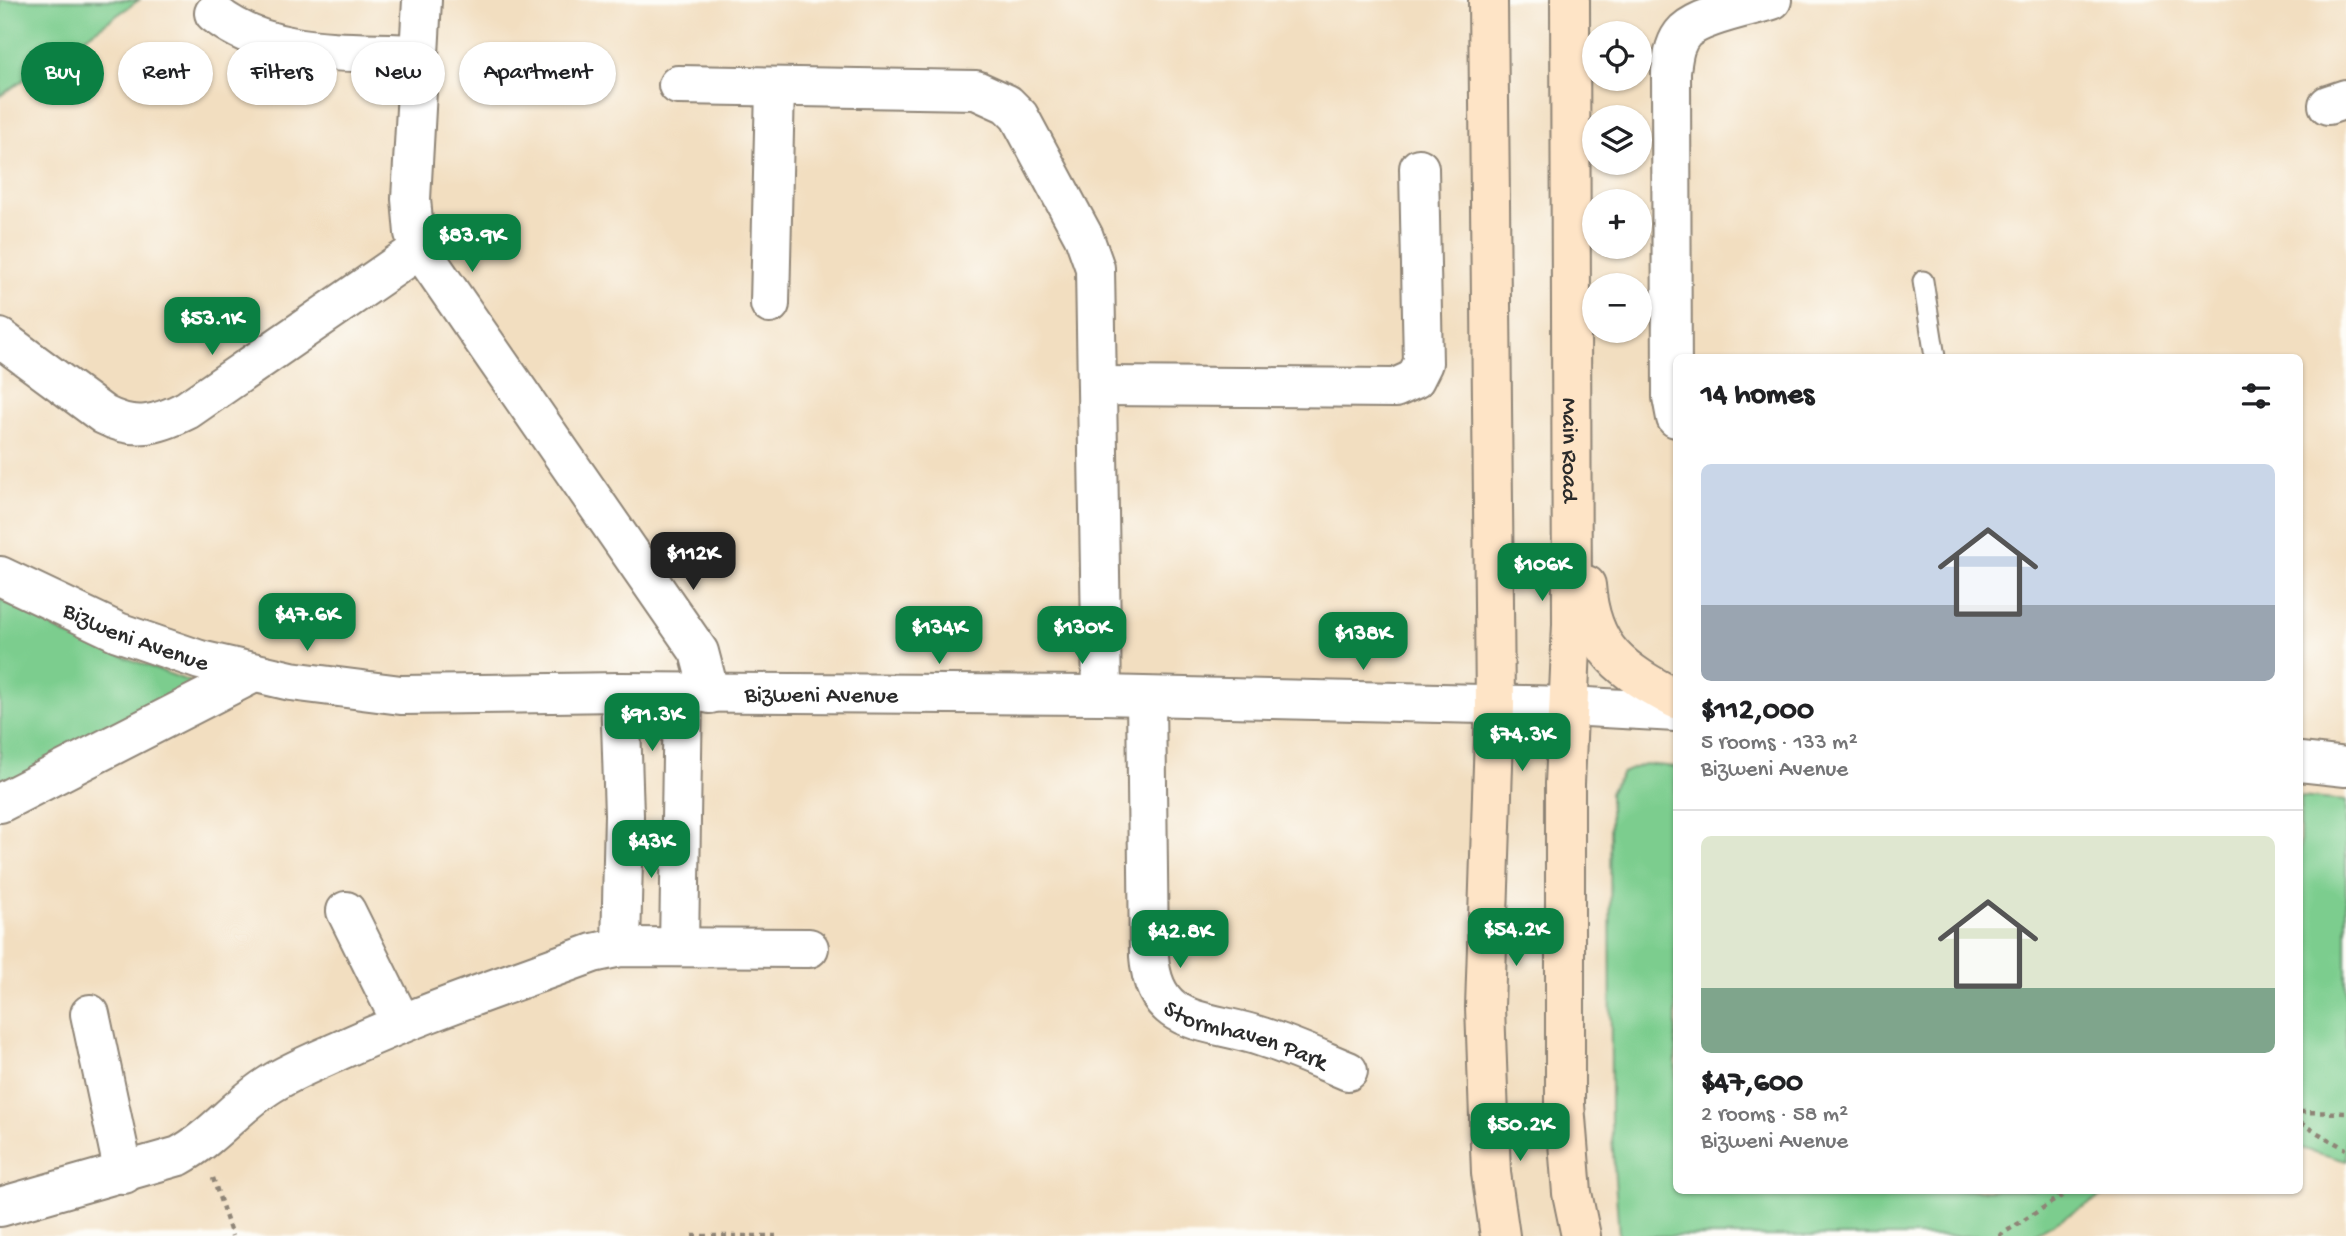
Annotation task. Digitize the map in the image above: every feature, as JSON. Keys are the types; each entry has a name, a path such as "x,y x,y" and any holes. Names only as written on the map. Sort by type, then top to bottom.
{"main road":[{"path":"1488,0 1495,705 1485,1007 1491,1173 1500,1236"},
{"name":"Main Road","path":"1570,0 1572,500 1565,783 1565,1105 1572,1193 1581,1236"},
{"path":"1572,500 1593,626 1625,668 1643,683 1673,698"}],"street":[{"path":"419,42 422,0"},
{"path":"1673,402 1671,71 1674,48 1686,30 1715,17 1772,0"},
{"path":"214,13 240,32 263,42 351,49"},
{"path":"678,85 976,90 1007,103 1019,116 1091,252 1097,284 1102,695"},
{"path":"770,303 775,87"},
{"path":"416,105 411,200 414,233 420,248 699,652 679,947"},
{"path":"1098,386 1406,386 1415,379 1423,363 1419,168"},
{"path":"0,338 103,415 118,423 150,426 187,410 420,248"},
{"name":"Bizweni Avenue","path":"0,576 118,632 200,660 290,681 401,695 620,692 1102,695 1569,706 1673,712"},
{"path":"0,803 117,740 254,673"},
{"path":"620,692 624,815 621,947"},
{"name":"Stormhaven Park","path":"1146,696 1149,956 1150,977 1156,993 1180,1015 1260,1036 1348,1071"},
{"path":"2303,762 2346,767"},
{"path":"346,911 401,1022"},
{"path":"0,1207 124,1174 179,1156 202,1143 246,1102 272,1083 401,1022 593,953 621,947 809,948"},
{"path":"90,1014 124,1174"}],"lane":[{"path":"1923,281 1935,354"}],"path":[{"path":"2303,1112 2346,1113"},
{"path":"2303,1126 2346,1149"},
{"path":"202,1143 232,1236"},
{"path":"1999,1236 2065,1194"},
{"path":"692,1236 776,1236"}],"green space":[{"path":"0,0 139,0 78,42 21,42 21,81 0,96"},
{"path":"0,599 69,636 196,684 0,789"},
{"path":"1644,764 1673,767 1673,1194 2106,1194 2031,1236 1619,1236 1611,1123 1610,792 1622,773"},
{"path":"2303,797 2346,801 2346,1161 2303,1149"}]}
